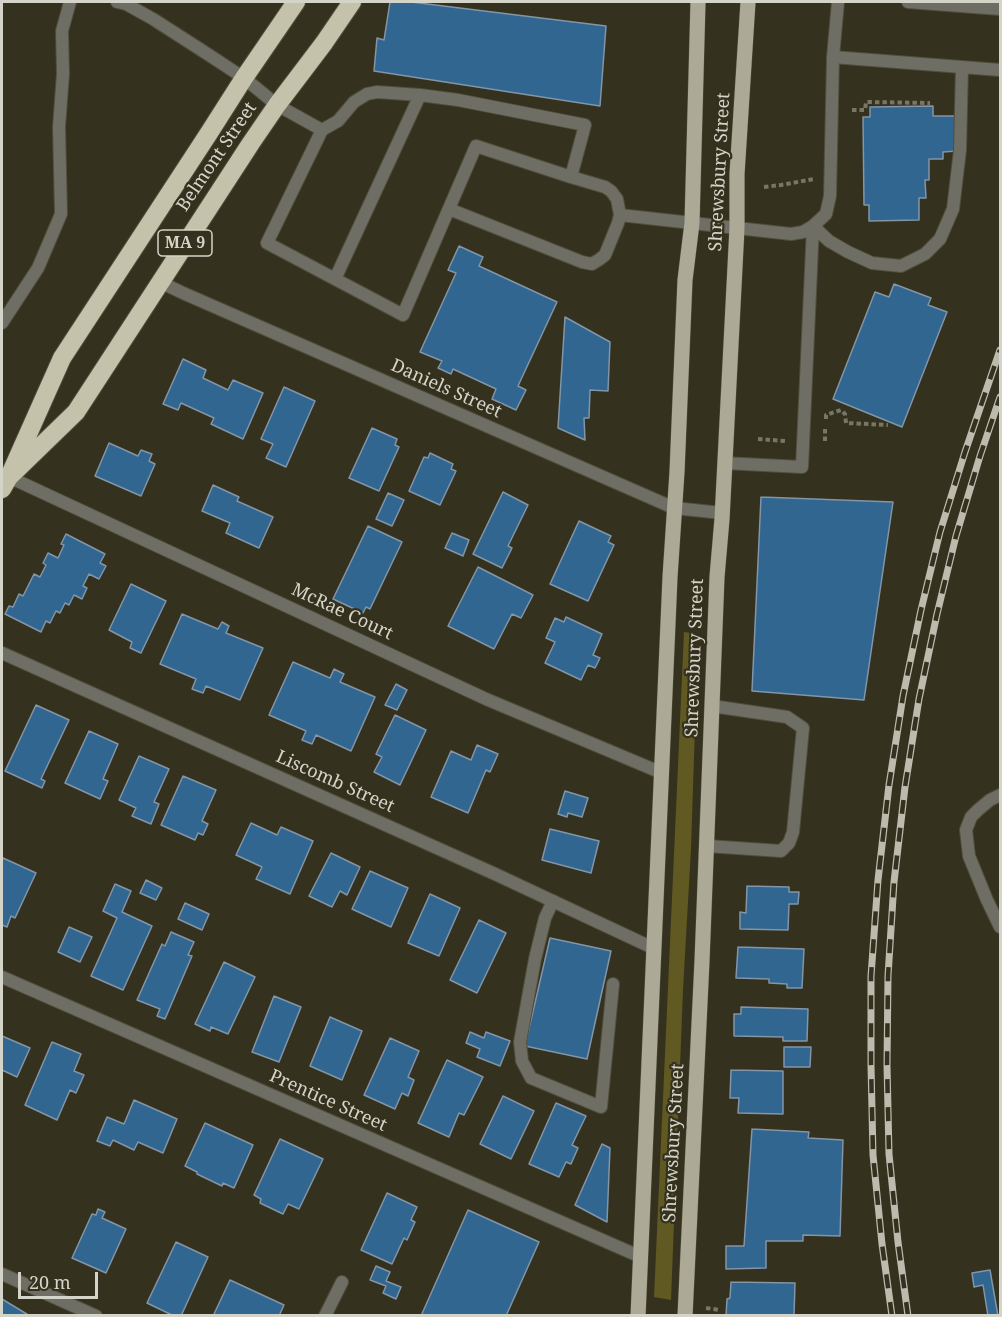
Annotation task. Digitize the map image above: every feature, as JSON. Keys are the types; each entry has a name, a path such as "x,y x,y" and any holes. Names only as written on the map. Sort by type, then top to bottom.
{"highway":[{"name":"Belmont Street","path":"5,483 62,358 296,2"},
{"name":"Belmont Street","path":"5,483 76,412 277,105 352,2"}],"main road":[{"name":"Shrewsbury Street","path":"638,1316 685,280 692,223 698,2"},
{"name":"Shrewsbury Street","path":"685,1316 717,577 748,2"}],"street":[{"path":"2,323 38,268 62,214 59,127 63,74 62,31 70,2"},
{"path":"117,2 126,4 153,19 244,78 277,105 322,130"},
{"path":"620,215 791,234 803,232 826,214 830,196 833,57 838,2"},
{"path":"908,2 1000,9"},
{"path":"833,57 1000,70"},
{"path":"813,225 829,241 872,263 901,266 925,254 940,238 953,209 960,150 963,67"},
{"path":"449,209 592,264 605,255 620,215 617,199 606,187 570,177 476,146 403,315 267,243 322,130 338,121 354,102 367,94 377,92 458,100 585,124 570,177"},
{"path":"335,279 420,95"},
{"path":"724,463 802,467 813,225"},
{"name":"Daniels Street","path":"160,282 674,508 722,513"},
{"name":"McRae Court","path":"5,483 486,699 662,773"},
{"name":"Liscomb Street","path":"2,653 495,874 653,948"},
{"path":"706,846 781,851 789,843 793,831 803,728 787,717 712,706"},
{"path":"1000,795 990,800 971,817 966,830 969,856 1000,927"},
{"path":"553,901 545,918 535,959 520,1042 522,1061 531,1078 602,1107 613,984"},
{"name":"Prentice Street","path":"2,977 641,1257"},
{"path":"2,1274 96,1316"},
{"path":"325,1316 342,1282"}],"path":[{"path":"852,110 865,110 866,102 930,103"},
{"path":"764,187 814,179"},
{"path":"825,441 826,415 833,412 841,410 845,414 846,423 888,425"},
{"path":"758,439 789,441"},
{"path":"706,1308 720,1310"}],"shaded area":[{"path":"684,632 691,633 695,727 671,1300 654,1297"}],"building":[{"path":"390,2 411,2 606,26 600,106 374,71 377,38 384,40"},
{"path":"933,106 933,116 957,116 957,151 943,152 943,159 929,159 929,180 925,180 926,198 919,198 919,220 869,221 869,205 864,205 863,117 870,117 870,107"},
{"path":"459,246 483,257 479,266 557,302 518,386 526,390 516,410 492,399 496,389 453,369 451,374 438,368 442,361 420,352 456,273 448,270"},
{"path":"894,284 931,298 928,305 947,312 902,427 833,399 875,292 889,297"},
{"path":"565,317 610,342 608,391 590,390 589,418 584,418 585,440 558,428"},
{"path":"183,359 206,370 203,378 228,390 233,380 263,393 243,439 211,424 214,418 181,403 178,410 163,404"},
{"path":"284,387 315,401 286,467 266,458 273,444 261,439"},
{"path":"372,428 397,439 395,445 399,447 379,491 349,478"},
{"path":"109,443 138,456 141,450 152,454 149,461 155,464 141,496 95,476"},
{"path":"430,453 453,464 451,469 456,471 440,505 409,491 424,457 428,458"},
{"path":"213,485 239,497 237,501 273,517 259,548 226,533 230,523 202,511"},
{"path":"503,492 528,505 508,546 512,548 502,568 473,554"},
{"path":"388,493 404,500 392,526 376,519"},
{"path":"761,497 893,502 864,700 752,691"},
{"path":"579,521 611,536 608,542 614,545 588,601 550,584"},
{"path":"368,526 402,542 370,609 366,607 363,613 333,599"},
{"path":"452,533 469,540 463,556 445,548"},
{"path":"66,534 105,554 100,563 106,566 99,579 89,574 83,586 87,588 82,599 74,595 69,605 65,603 60,613 56,611 50,623 46,621 41,632 5,614 9,606 13,607 19,594 23,596 34,574 40,577 46,565 43,563 48,553 58,558"},
{"path":"478,567 533,595 521,618 512,614 494,649 448,626"},
{"path":"131,584 166,601 141,653 130,648 132,642 109,630"},
{"path":"182,614 218,629 222,622 229,626 226,633 263,648 240,700 206,686 203,693 192,689 196,679 160,664"},
{"path":"566,617 602,634 593,655 600,658 595,668 588,665 581,680 545,663 555,642 546,638 555,618 564,622"},
{"path":"293,662 330,678 334,669 344,674 340,682 375,697 351,751 316,735 312,744 302,740 306,731 269,715"},
{"path":"396,684 407,690 397,710 385,705"},
{"path":"36,705 69,720 41,779 45,781 42,788 5,771"},
{"path":"395,715 426,730 400,785 374,772 382,757 376,754"},
{"path":"89,731 118,744 103,779 108,781 100,799 65,783"},
{"path":"477,745 498,754 490,772 486,770 468,813 431,797 451,751 471,760"},
{"path":"139,756 169,769 154,802 159,804 151,824 132,816 136,808 119,800"},
{"path":"183,776 216,790 202,821 208,824 203,835 198,833 195,840 161,825"},
{"path":"565,791 588,798 582,817 568,813 567,817 558,814"},
{"path":"251,823 277,835 281,827 313,841 290,894 256,879 262,867 236,855"},
{"path":"550,829 599,841 591,873 542,860"},
{"path":"331,853 360,867 347,895 340,891 332,907 309,896"},
{"path":"3,858 36,873 15,918 11,916 7,927 2,925"},
{"path":"370,871 408,888 391,927 352,909"},
{"path":"146,880 162,888 156,900 140,893"},
{"path":"115,884 131,891 122,912 152,926 123,990 91,976 117,918 103,911"},
{"path":"747,886 789,887 789,892 799,892 798,904 789,904 788,930 740,929 740,912 746,913"},
{"path":"430,894 460,908 439,956 408,943"},
{"path":"185,903 209,914 202,930 178,919"},
{"path":"479,920 506,933 477,993 450,980"},
{"path":"69,927 92,937 80,962 58,952"},
{"path":"171,932 194,942 188,955 192,956 165,1019 157,1016 160,1009 137,1000 162,944 165,946"},
{"path":"550,938 611,951 587,1059 525,1046"},
{"path":"738,947 804,949 802,988 787,988 787,984 769,983 769,979 736,978"},
{"path":"224,962 255,977 228,1034 211,1027 210,1031 195,1024"},
{"path":"274,996 301,1007 279,1062 252,1052"},
{"path":"741,1007 808,1009 807,1041 783,1041 783,1037 734,1036 734,1014 741,1014"},
{"path":"330,1017 362,1031 342,1080 310,1066"},
{"path":"470,1032 484,1038 486,1032 510,1041 500,1066 477,1057 480,1049 466,1043"},
{"path":"2,1036 30,1048 17,1077 2,1070"},
{"path":"390,1038 419,1051 408,1077 414,1080 408,1096 402,1093 395,1109 364,1095"},
{"path":"52,1042 81,1054 74,1071 84,1075 76,1093 70,1090 57,1120 25,1105"},
{"path":"784,1047 811,1047 810,1067 784,1067"},
{"path":"447,1060 483,1077 464,1115 459,1113 449,1137 418,1123"},
{"path":"731,1070 783,1071 783,1114 738,1113 739,1098 730,1098"},
{"path":"503,1096 534,1111 511,1159 480,1144"},
{"path":"134,1100 177,1119 163,1153 138,1142 134,1150 113,1140 110,1146 97,1141 107,1117 124,1124"},
{"path":"556,1103 586,1116 572,1145 578,1148 571,1164 566,1162 559,1177 529,1164"},
{"path":"205,1123 253,1145 234,1188 223,1183 222,1186 185,1166"},
{"path":"752,1129 809,1132 808,1138 843,1140 840,1236 803,1235 803,1241 766,1241 766,1268 726,1269 726,1246 744,1246"},
{"path":"280,1139 323,1159 299,1209 288,1204 283,1214 260,1203 261,1199 254,1195"},
{"path":"602,1144 610,1148 607,1222 575,1205"},
{"path":"387,1193 417,1207 411,1220 415,1222 407,1240 404,1238 392,1264 361,1250"},
{"path":"98,1209 105,1212 102,1218 126,1229 106,1273 72,1258 92,1214 96,1215"},
{"path":"468,1210 539,1242 506,1316 421,1316"},
{"path":"176,1242 208,1257 181,1316 174,1316 147,1303"},
{"path":"376,1266 390,1272 386,1281 401,1287 396,1299 383,1293 386,1286 370,1280"},
{"path":"990,1270 998,1316 988,1316 983,1285 974,1287 972,1273"},
{"path":"230,1280 284,1305 279,1316 218,1316 214,1314"},
{"path":"731,1282 795,1283 794,1316 726,1316"},
{"path":"2,1299 30,1316 2,1316"}],"railway":[{"path":"892,1316 873,1155 871,976 878,880 889,785 903,696 921,610 940,532 1000,350"},
{"path":"908,1316 889,1154 888,976 894,882 905,787 919,699 937,614 956,536 1000,397"}]}
